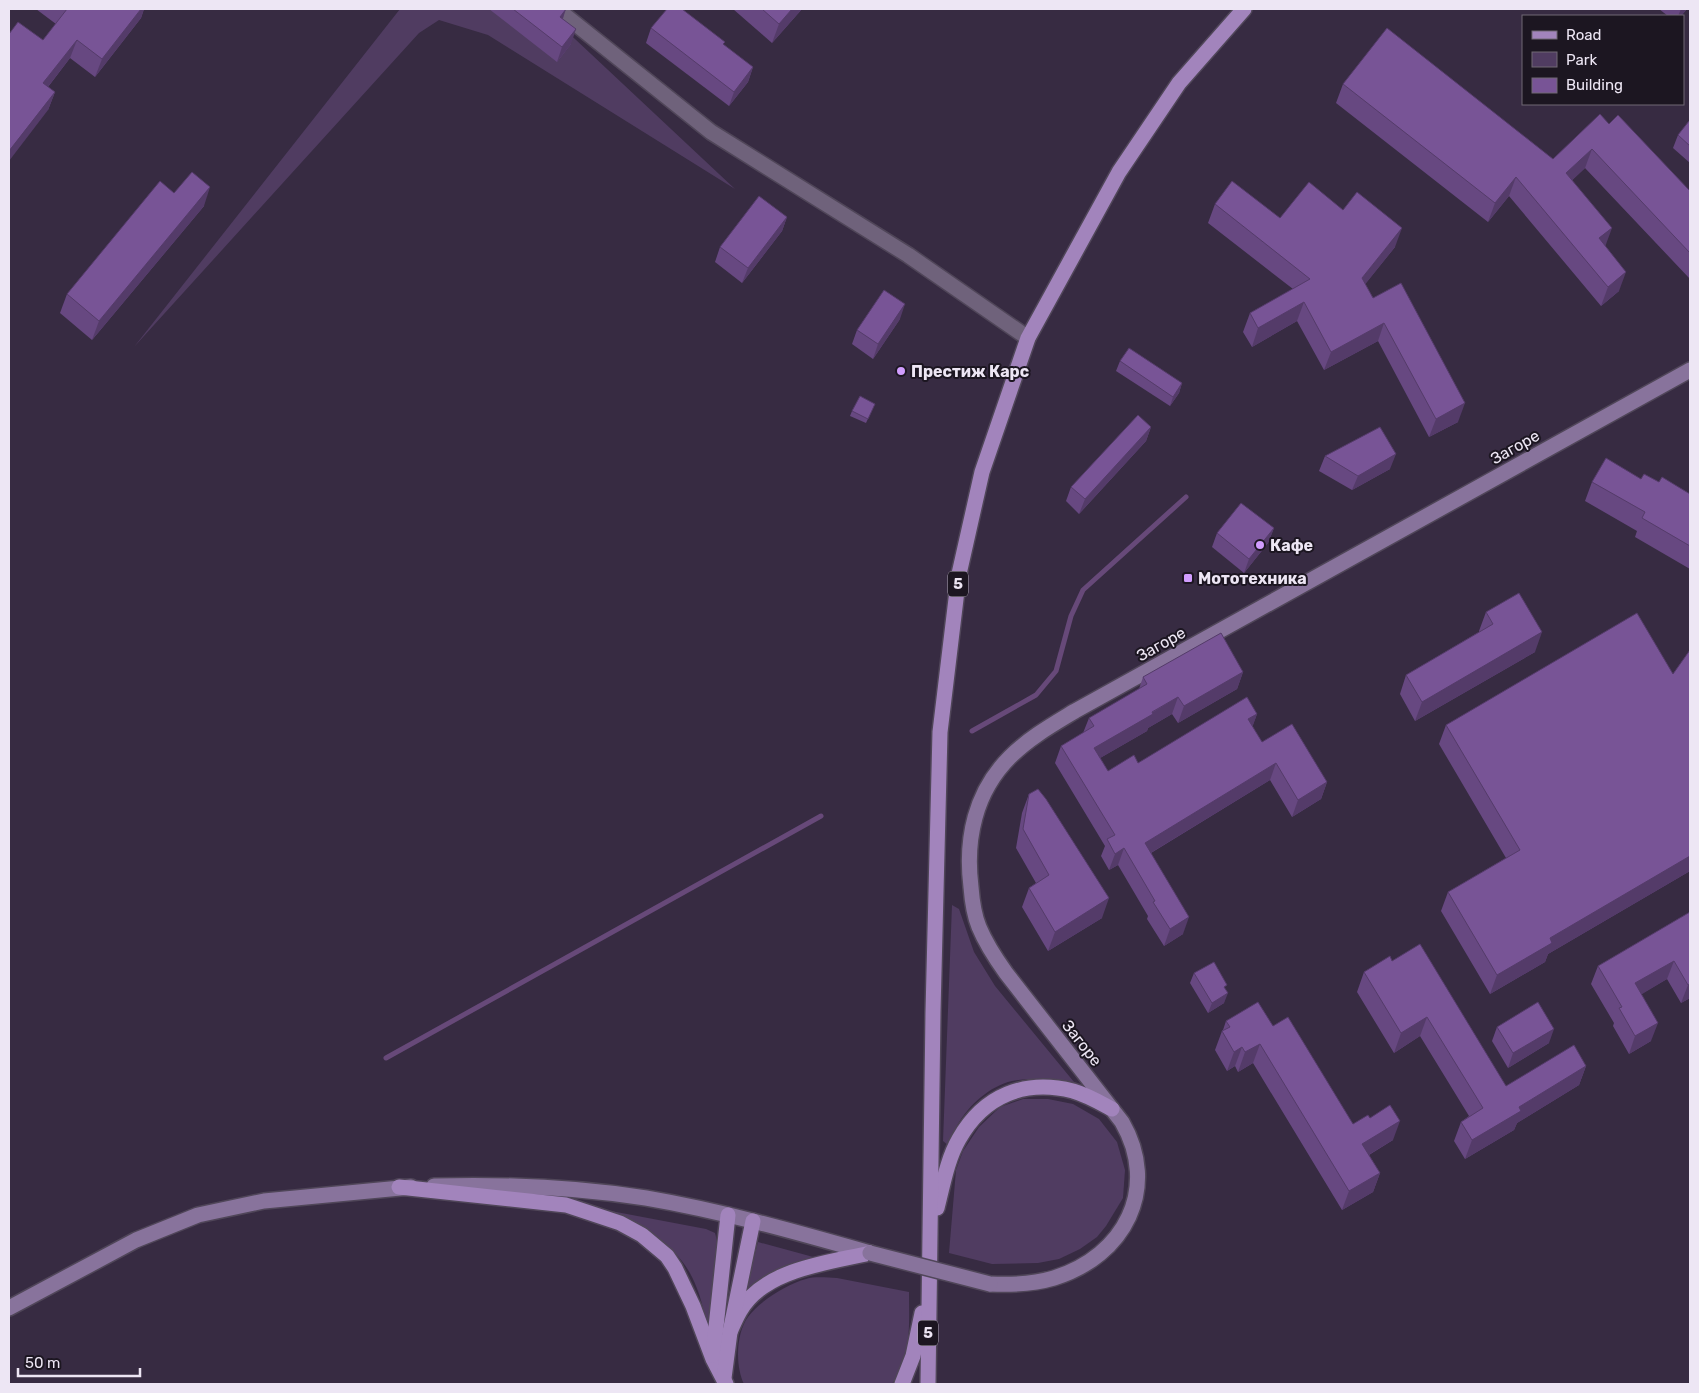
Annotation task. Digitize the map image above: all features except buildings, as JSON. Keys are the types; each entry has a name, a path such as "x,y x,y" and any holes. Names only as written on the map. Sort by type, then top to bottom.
{"main road":[{"name":"5","path":"928,1384 928,1282 931,1234 933,1012 940,732 959,574 982,472 1028,338 1119,172 1180,83 1244,9"},
{"name":"Загоре","path":"9,1308 136,1240 198,1215 264,1201 399,1187 477,1185 592,1191 646,1198 753,1221 990,1284 1053,1279 1081,1267 1107,1248 1120,1233 1128,1219 1134,1203 1138,1172 1136,1155 1131,1138 1112,1109 1006,974 979,926 972,900 969,849 972,824 981,799 1009,758 1028,741 1075,711 1690,370"},
{"path":"931,1234 946,1172 953,1152 967,1128 986,1105 1012,1091 1041,1087 1074,1091 1112,1109"},
{"path":"399,1187 566,1205 620,1223 642,1235 656,1245 671,1262 684,1286 713,1359 725,1381"},
{"path":"713,1359 728,1215"},
{"path":"725,1381 730,1332 753,1221"},
{"path":"730,1332 740,1310 770,1282 798,1270 870,1253"},
{"path":"902,1384 913,1356 928,1282"}],"street":[{"path":"557,9 711,132 908,255 1028,338"}],"green space":[{"path":"400,9 543,9 735,189 488,35 439,20 419,33 134,347"},
{"path":"952,905 959,909 974,952 995,986 1074,1082 1027,1079 1012,1081 996,1087 981,1097 968,1110 957,1126 949,1146 943,1141"},
{"path":"1023,1099 1048,1099 1073,1104 1099,1119 1117,1142 1125,1170 1123,1198 1097,1237 1080,1249 1059,1259 1038,1263 992,1264 949,1253 956,1170 963,1151 979,1127 1000,1107"},
{"path":"611,1211 706,1229 715,1233 717,1252 708,1328 698,1291 690,1272 681,1260 650,1232"},
{"path":"758,1242 817,1258 796,1262 777,1270 760,1281 744,1296"},
{"path":"814,1278 837,1278 909,1292 909,1328 906,1351 903,1362 892,1384 744,1384 739,1368 739,1340 744,1324 753,1311 774,1294 799,1281"}],"waterway":[{"path":"972,731 1036,695 1056,671 1071,616 1083,590 1186,497"},
{"path":"386,1058 821,816"}],"place":[{"name":"Престиж Карс","path":"901,371"},
{"name":"Кафе","path":"1260,545"},
{"name":"Мототехника","path":"1188,578"}]}
